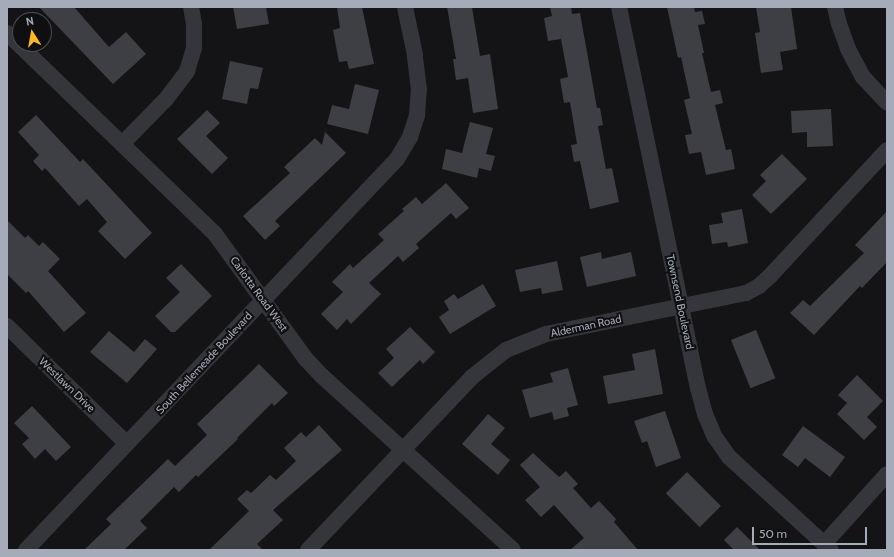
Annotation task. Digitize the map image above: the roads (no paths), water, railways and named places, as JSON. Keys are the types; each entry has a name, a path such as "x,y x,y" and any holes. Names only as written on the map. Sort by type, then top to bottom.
{"street":[{"path":"122,144 167,98 187,71 194,48 194,24 190,7"},
{"name":"South Bellemeade Boulevard","path":"26,550 397,159 410,137 417,116 419,90 415,55 405,7"},
{"name":"Townsend Boulevard","path":"619,7 698,388 705,414 715,437 729,457 827,547"},
{"path":"835,7 839,24 848,49 863,76 887,103"},
{"name":"Carlotta Road West","path":"7,33 215,234 264,299 304,358 513,550"},
{"name":"Alderman Road","path":"308,550 472,377 506,350 546,334 746,293 759,286 887,150"},
{"name":"Westlawn Drive","path":"7,326 127,444"},
{"path":"827,547 887,474"}]}
